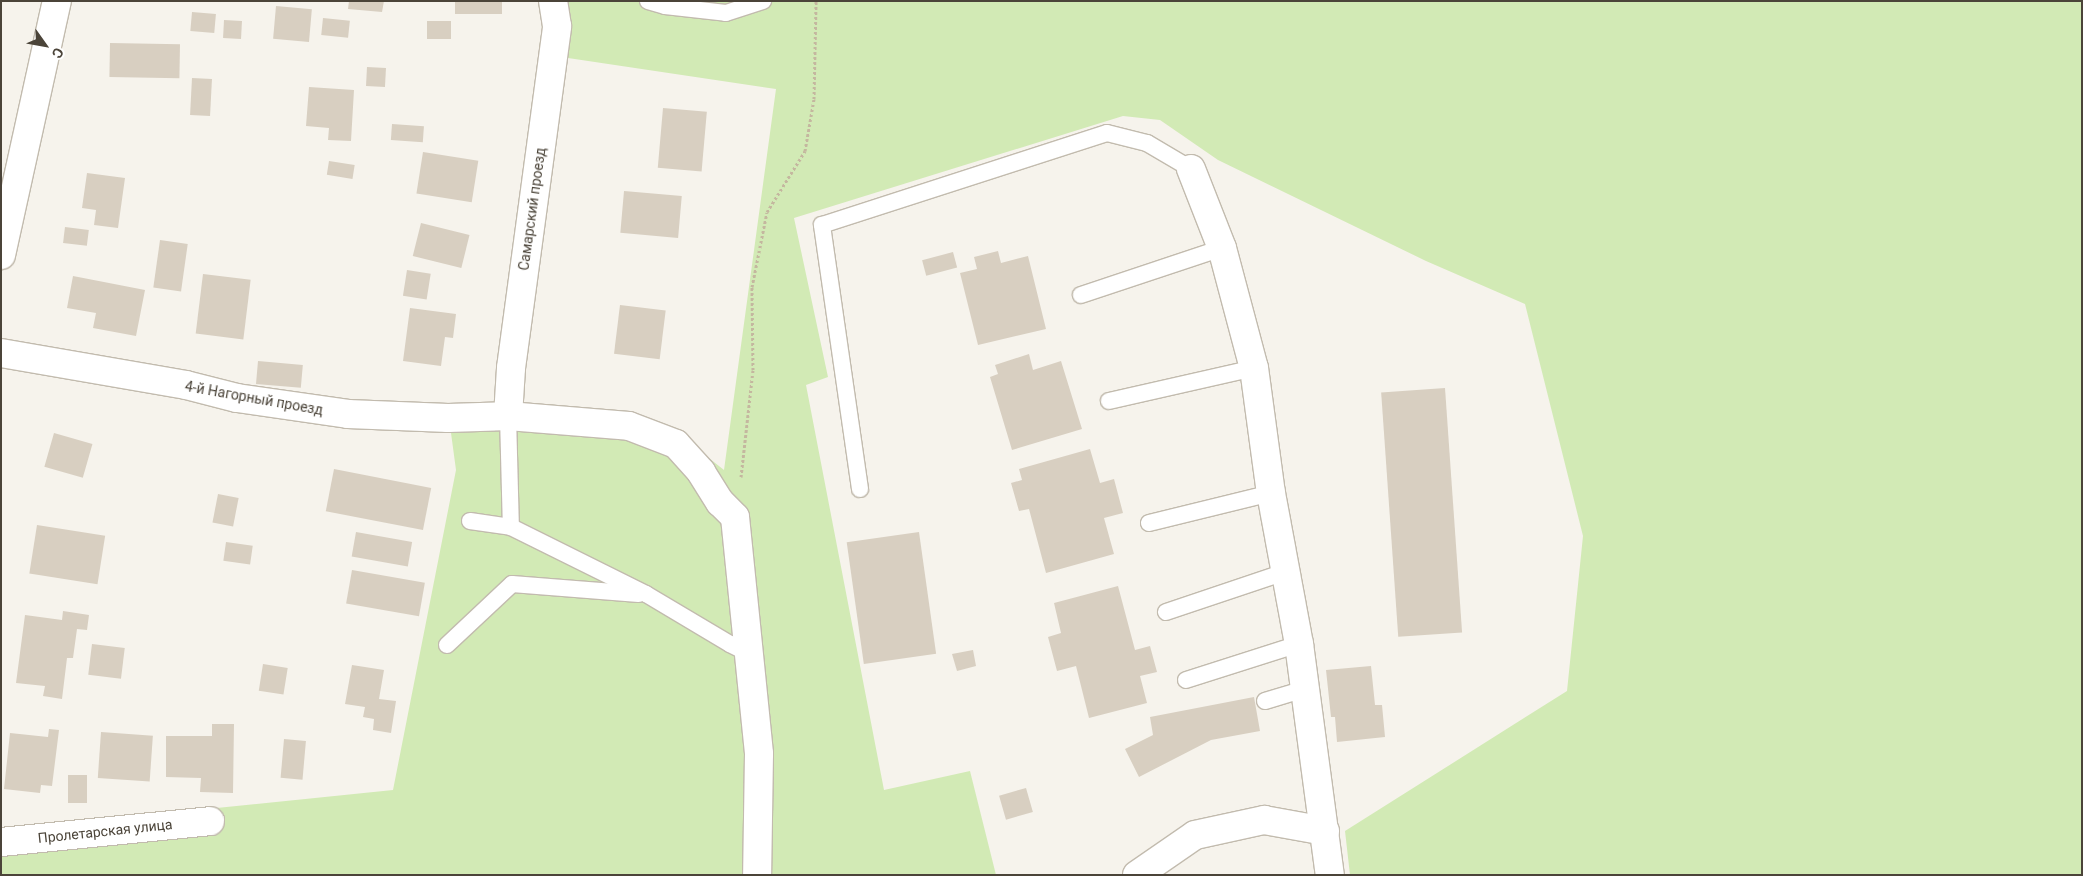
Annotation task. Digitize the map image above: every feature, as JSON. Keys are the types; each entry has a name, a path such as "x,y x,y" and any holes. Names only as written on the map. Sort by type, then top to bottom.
{"street":[{"path":"1,255 57,1"},
{"name":"Самарский проезд","path":"508,416 511,368 556,26 553,1"},
{"path":"1191,169 1222,248 1254,368 1271,493 1299,644 1330,875"},
{"name":"4-й Нагорный проезд","path":"1,353 186,385 238,398 348,414 448,418 508,416 629,426 676,444 702,472 720,502 735,517"},
{"path":"735,517 759,754 757,875"},
{"path":"1137,875 1195,835 1264,820 1325,831"},
{"name":"Пролетарская улица","path":"1,842 210,821"}],"lane":[{"path":"648,1 665,6 726,13 763,1"},
{"path":"860,490 822,225 1108,133 1147,143 1191,169"},
{"path":"1081,295 1222,248"},
{"path":"1109,401 1254,368"},
{"path":"508,416 511,527"},
{"path":"1149,523 1271,493"},
{"path":"470,521 511,527 646,594 750,654"},
{"path":"1166,612 1285,572"},
{"path":"447,644 512,584 646,594"},
{"path":"1186,680 1299,644"},
{"path":"1265,701 1305,689"}],"path":[{"path":"735,517 753,370 752,287 767,212 805,151 814,99 816,1"}],"green space":[{"path":"563,1 2082,1 2082,875 1350,875 1345,831 1567,691 1583,536 1525,304 1426,261 1218,160 1160,120 1123,116 794,218 828,377 806,385 884,790 970,771 996,875 1,875 1,830 393,790 456,470 451,433 538,426 548,404 634,416 681,436 724,470 776,89 568,58 567,18"}],"building":[{"path":"349,1 384,1 382,12 348,9"},
{"path":"455,1 502,1 502,14 455,14"},
{"path":"276,6 312,9 309,42 273,39"},
{"path":"192,12 216,14 214,33 190,31"},
{"path":"323,18 350,21 348,38 321,35"},
{"path":"224,20 242,21 241,39 223,38"},
{"path":"427,21 451,21 451,39 427,39"},
{"path":"110,43 180,44 179,78 109,77"},
{"path":"367,67 386,68 385,87 366,86"},
{"path":"192,78 212,79 210,116 190,115"},
{"path":"309,87 354,90 351,141 328,140 329,128 306,126"},
{"path":"663,108 707,112 702,172 658,168"},
{"path":"392,124 424,126 423,142 391,140"},
{"path":"423,152 478,161 472,202 416,193"},
{"path":"329,161 355,165 352,179 327,175"},
{"path":"87,173 125,178 118,228 94,225 96,210 82,208"},
{"path":"624,191 682,196 678,238 620,233"},
{"path":"421,223 470,235 461,268 413,256"},
{"path":"65,227 89,230 87,246 63,243"},
{"path":"160,240 188,244 181,291 153,288"},
{"path":"998,251 1001,263 1028,256 1046,329 978,345 960,273 977,269 974,257"},
{"path":"953,252 957,267 926,276 922,260"},
{"path":"407,270 431,274 427,299 403,296"},
{"path":"203,274 251,280 243,339 196,334"},
{"path":"73,276 145,290 136,336 93,328 96,313 67,308"},
{"path":"620,305 666,311 660,359 614,354"},
{"path":"410,308 456,314 453,338 445,337 441,366 403,361"},
{"path":"1029,354 1033,370 1061,361 1082,429 1012,450 990,377 998,374 995,365"},
{"path":"258,361 303,365 301,388 256,384"},
{"path":"1445,388 1462,632 1398,637 1381,392"},
{"path":"54,433 92,444 83,478 44,467"},
{"path":"1090,449 1100,483 1114,479 1123,513 1104,518 1114,554 1046,573 1029,509 1019,511 1011,483 1022,480 1019,469"},
{"path":"334,469 431,488 423,530 326,511"},
{"path":"218,494 239,498 233,526 212,522"},
{"path":"37,525 105,536 97,584 29,573"},
{"path":"356,532 412,542 408,567 352,557"},
{"path":"919,532 936,654 864,664 847,542"},
{"path":"226,542 253,546 250,565 223,561"},
{"path":"352,570 425,583 419,616 346,603"},
{"path":"1118,586 1135,650 1150,646 1157,672 1140,676 1147,703 1089,718 1076,666 1057,671 1048,637 1061,633 1054,603"},
{"path":"63,611 89,615 87,630 77,629 73,658 67,658 62,699 43,696 45,686 16,683 25,615 62,620"},
{"path":"92,644 125,648 121,679 88,675"},
{"path":"973,650 976,666 957,671 952,654"},
{"path":"263,664 288,668 283,695 259,691"},
{"path":"352,665 384,670 379,699 396,701 391,733 373,730 374,719 363,717 365,707 345,704"},
{"path":"1371,666 1375,705 1382,705 1385,737 1337,742 1335,717 1331,717 1326,670"},
{"path":"1254,697 1260,731 1211,740 1139,777 1125,749 1153,735 1150,717"},
{"path":"212,724 234,724 233,793 200,792 201,778 166,777 166,736 212,736"},
{"path":"49,729 59,730 52,786 41,785 40,793 4,789 10,733 48,737"},
{"path":"101,732 153,736 150,782 98,778"},
{"path":"284,739 306,741 303,780 281,778"},
{"path":"68,775 87,775 87,803 68,803"},
{"path":"1026,788 1033,812 1006,820 999,796"}]}
